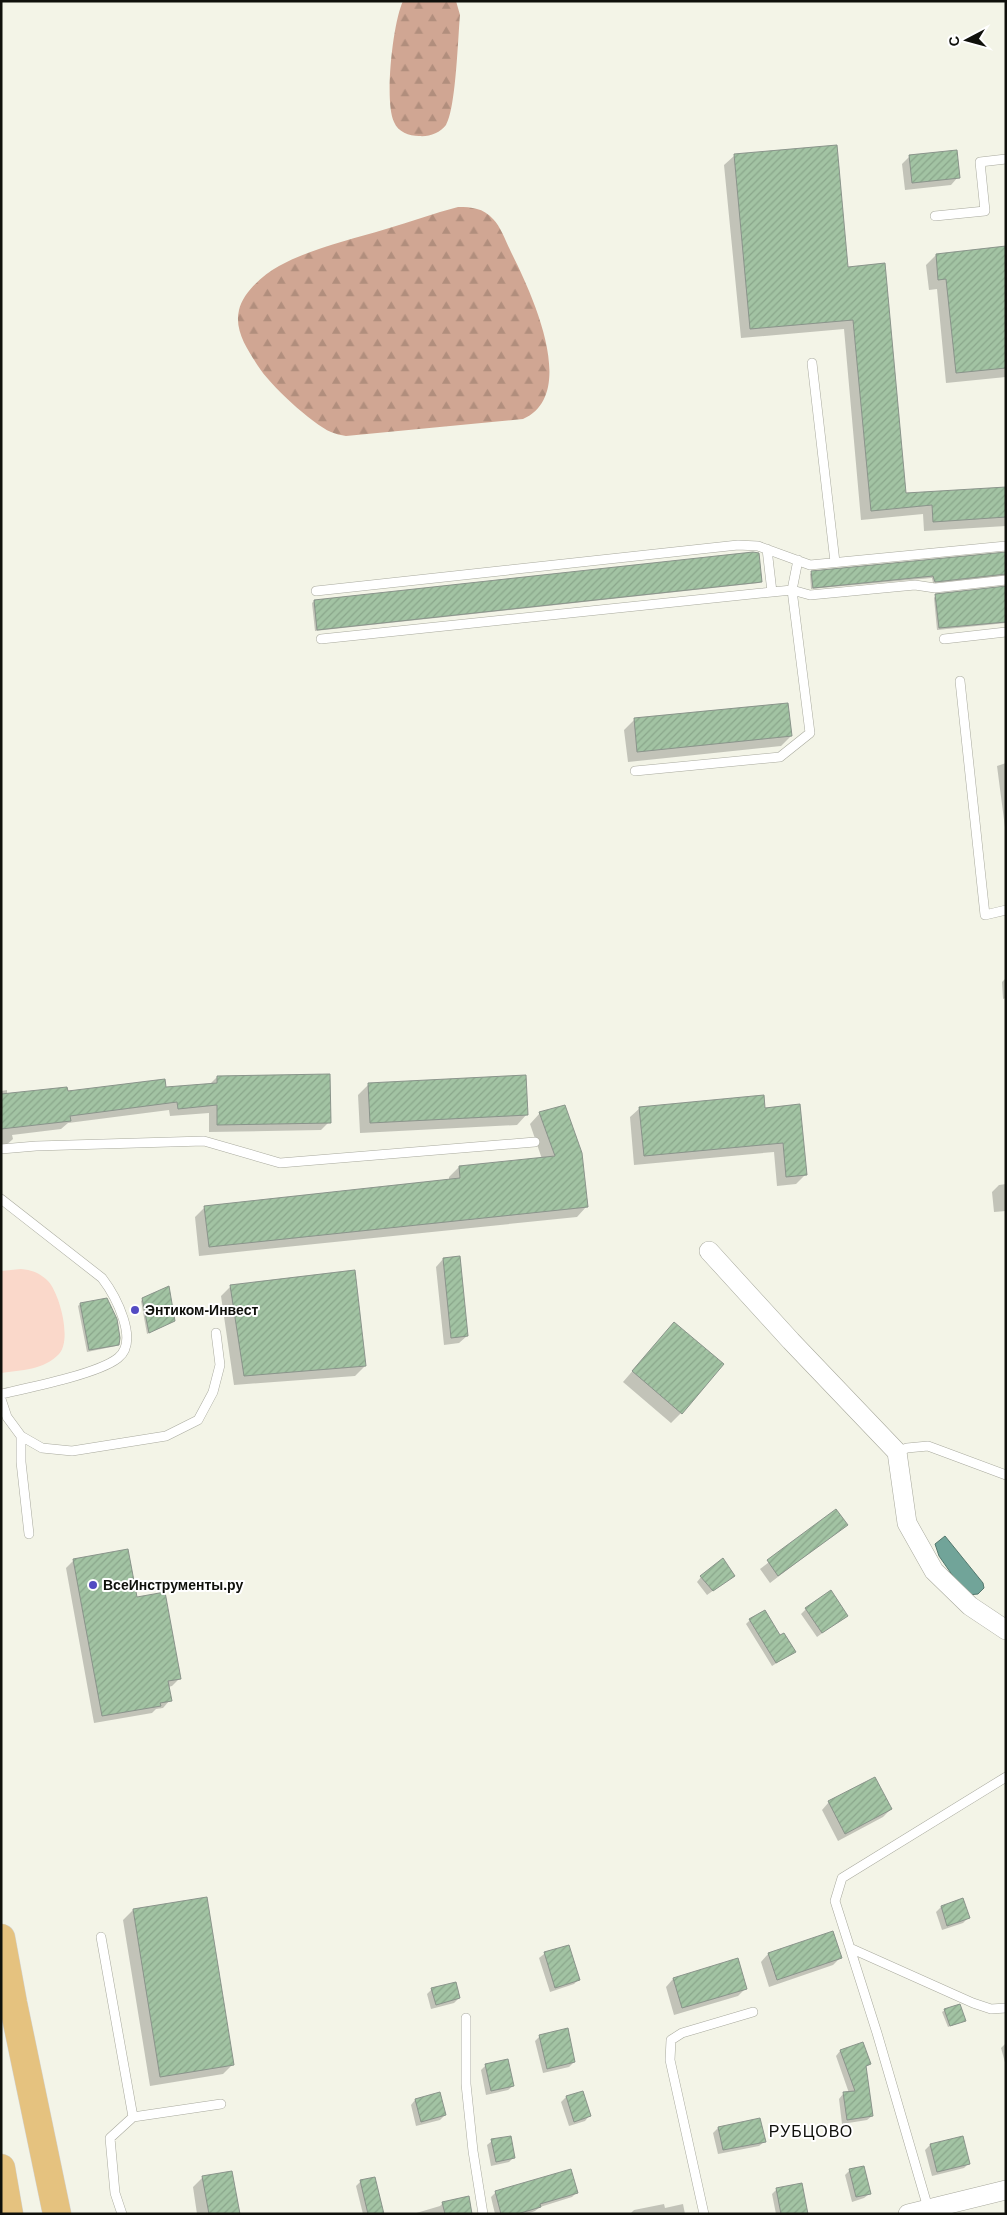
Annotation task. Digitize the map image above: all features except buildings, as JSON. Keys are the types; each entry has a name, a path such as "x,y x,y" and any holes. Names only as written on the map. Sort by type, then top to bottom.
{"main road":[{"path":"1,1938 57,2214"},
{"path":"1,2168 9,2214"}],"street":[{"path":"709,1251 791,1342 898,1452 907,1523 934,1571 970,1606 1006,1630"},
{"path":"908,2214 1006,2190"}],"lane":[{"path":"935,216 985,211 980,162 1006,159"},
{"path":"812,363 835,562"},
{"path":"316,591 738,545 758,546 810,565 1006,546"},
{"path":"767,549 772,592"},
{"path":"635,771 780,757 810,733 792,590 798,560"},
{"path":"321,639 792,590 810,595 915,585 935,588 1006,580"},
{"path":"944,639 1006,632"},
{"path":"960,680 985,915 1006,910"},
{"path":"1,1150 36,1146 204,1141 280,1163 535,1142"},
{"path":"1,1200 102,1278 121,1308 126,1342 123,1352 118,1358 102,1366 1,1394"},
{"path":"1,1399 7,1417 21,1436 42,1448 72,1452 166,1436 198,1420 213,1392 220,1365 216,1333"},
{"path":"21,1436 21,1462 29,1534"},
{"path":"898,1452 906,1448 928,1446 1006,1475"},
{"path":"928,2208 835,1901 842,1878 1006,1777"},
{"path":"101,1937 133,2117"},
{"path":"850,1948 991,2009 1006,2008"},
{"path":"704,2214 670,2060 671,2040 682,2033 753,2012"},
{"path":"466,2018 466,2084 473,2150 483,2214"},
{"path":"122,2214 115,2193 110,2138 133,2117 221,2104"}],"shaded area":[{"path":"21,1269 39,1274 48,1281 57,1296 63,1317 63,1347 53,1359 39,1366 1,1373 1,1271"}],"green space":[{"path":"403,1 456,1 460,15 454,89 449,117 444,128 427,136 411,135 401,131 394,122 391,112 390,80 393,43 399,11"},
{"path":"458,207 481,210 496,222 529,291 546,340 549,365 548,388 540,406 523,419 346,436 323,428 281,393 264,374 250,353 238,325 241,303 249,291 267,274 305,254"}],"water":[{"path":"945,1536 983,1583 984,1588 978,1594 968,1595 964,1592 939,1556 935,1544"}],"place":[{"name":"Энтиком-Инвест","path":"135,1310"},
{"name":"ВсеИнструменты.ру","path":"93,1585"}],"district":[{"name":"РУБЦОВО","path":"811,2131"}]}
